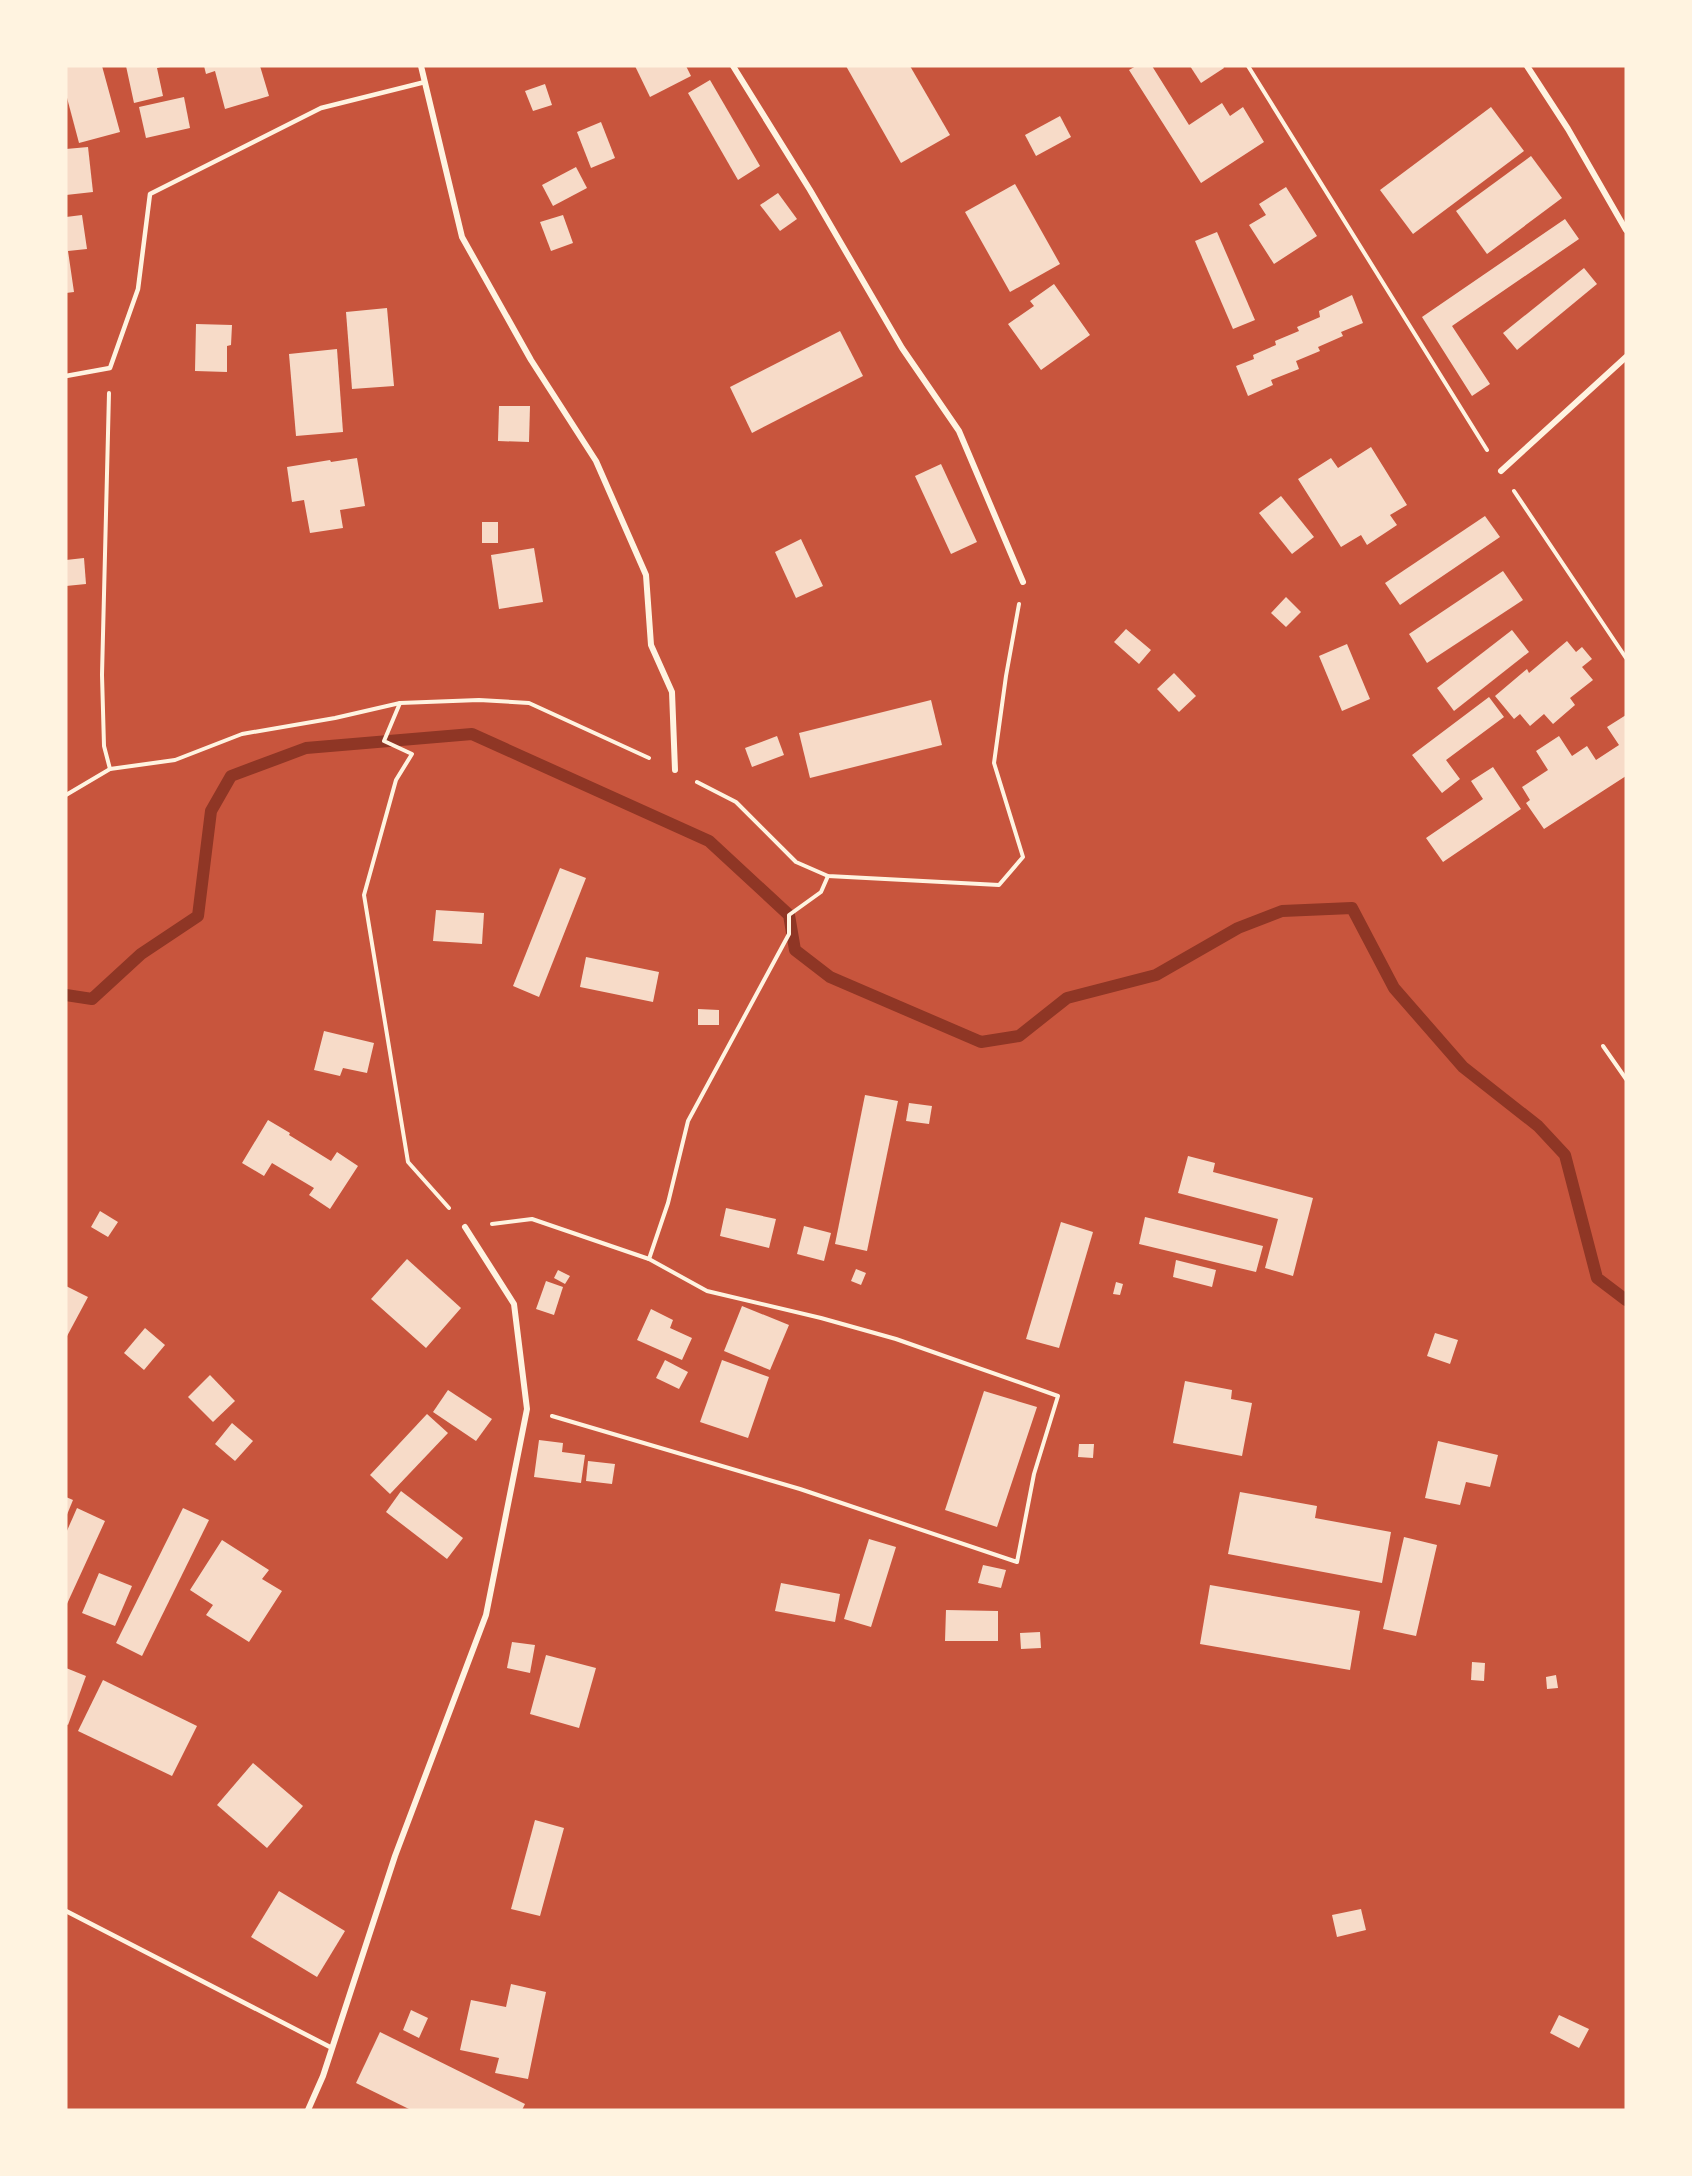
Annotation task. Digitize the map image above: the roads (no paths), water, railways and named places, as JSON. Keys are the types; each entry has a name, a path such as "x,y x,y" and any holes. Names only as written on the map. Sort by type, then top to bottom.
{"street":[{"path":"421,66 462,237 531,360 596,461 646,575 651,645 672,692 675,770"},
{"path":"733,66 810,190 902,348 959,431 1023,582"},
{"path":"1527,66 1568,129 1626,230"},
{"path":"1501,471 1626,357"},
{"path":"308,2110 323,2076 395,1856 486,1615 527,1409 514,1304 465,1227"}],"lane":[{"path":"66,376 110,368 138,289 150,194 321,108 425,82"},
{"path":"66,1911 332,2048"}],"waterway":[{"path":"66,995 92,999 141,954 198,916 211,811 231,776 306,748 472,734 709,841 789,915 795,950 830,977 981,1042 1019,1036 1067,998 1156,975 1238,928 1282,911 1352,908 1394,988 1463,1067 1538,1126 1565,1155 1597,1278 1626,1300"}]}
